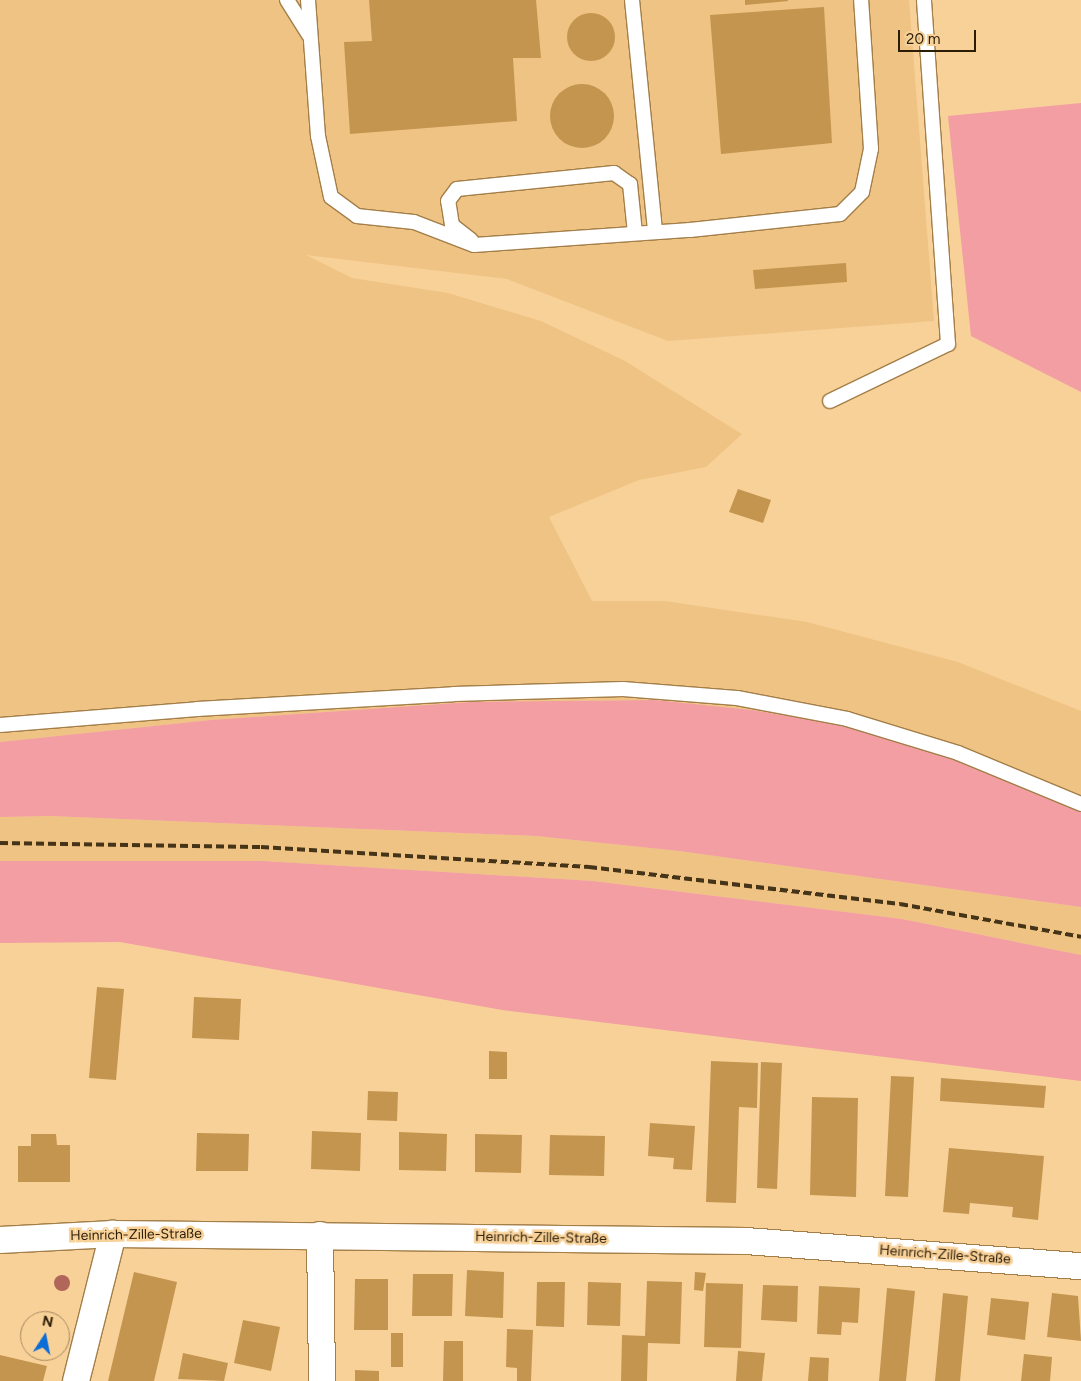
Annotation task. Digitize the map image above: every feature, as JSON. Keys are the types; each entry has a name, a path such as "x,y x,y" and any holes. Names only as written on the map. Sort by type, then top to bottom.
{"street":[{"name":"Heinrich-Zille-Straße","path":"0,1240 113,1234 320,1235 746,1242 1081,1266"},
{"path":"76,1381 113,1234"},
{"path":"320,1235 322,1381"}],"lane":[{"path":"287,0 311,38"},
{"path":"308,0 318,136 331,197 356,216 414,222 474,245 655,232 840,214 862,192 871,149 860,0"},
{"path":"632,0 655,232"},
{"path":"830,401 948,344 924,0"},
{"path":"474,245 452,226 448,201 457,189 614,173 630,184 635,233"},
{"path":"0,725 197,709 444,695 623,689 737,698 846,719 958,753 1081,804"}],"shaded area":[{"path":"0,0 909,0 934,321 668,341 507,279 306,255 352,278 448,293 541,321 625,361 742,434 706,467 639,480 549,517 592,601 665,601 807,622 958,662 1081,711 1081,812 963,762 752,710 655,700 470,702 211,720 0,742"},
{"path":"1081,103 1081,392 971,336 948,116"},
{"path":"655,700 752,710 848,726 963,762 1081,812 1081,907 679,851 536,836 50,816 0,817 0,742 211,720 470,702"},
{"path":"50,816 536,836 679,851 1081,907 1081,955 902,919 593,881 263,861 0,861 0,817"},
{"path":"0,861 263,861 593,881 902,919 1081,955 1081,1081 502,1010 120,942 0,943"}],"building":[{"path":"369,0 536,0 541,58 513,58 517,121 350,134 344,42 372,41"},
{"path":"745,0 788,0 788,1 745,5"},
{"path":"824,7 832,143 721,154 710,15"},
{"path":"586,13 596,13 608,20 615,32 615,42 608,54 596,61 586,61 578,57 571,50 567,42 567,32 571,24 578,17"},
{"path":"582,84 594,86 605,93 612,104 614,116 612,128 605,139 594,146 582,148 570,146 559,139 552,128 550,116 552,104 559,93 570,86"},
{"path":"846,263 847,282 755,289 753,270"},
{"path":"738,489 771,500 763,523 729,512"},
{"path":"97,987 124,989 116,1080 89,1078"},
{"path":"194,997 241,999 239,1040 192,1038"},
{"path":"489,1051 507,1052 507,1079 489,1079"},
{"path":"711,1061 758,1063 757,1108 739,1107 736,1203 706,1202"},
{"path":"761,1062 782,1063 777,1189 757,1188"},
{"path":"891,1076 914,1077 908,1197 885,1196"},
{"path":"941,1078 1046,1086 1044,1108 940,1101"},
{"path":"368,1091 398,1092 397,1121 367,1120"},
{"path":"812,1097 858,1098 856,1197 810,1195"},
{"path":"650,1123 695,1126 692,1170 673,1169 674,1158 648,1156"},
{"path":"312,1131 361,1133 360,1171 311,1169"},
{"path":"399,1132 447,1134 446,1171 399,1170"},
{"path":"197,1133 249,1134 248,1171 196,1171"},
{"path":"31,1134 56,1134 57,1145 70,1145 70,1182 18,1182 18,1146 31,1146"},
{"path":"475,1134 522,1135 521,1173 475,1172"},
{"path":"550,1135 605,1136 604,1176 549,1175"},
{"path":"949,1148 1044,1156 1038,1220 1012,1217 1013,1207 970,1203 969,1214 943,1212"},
{"path":"467,1270 504,1272 503,1318 465,1316"},
{"path":"134,1272 177,1282 154,1381 108,1381"},
{"path":"695,1272 706,1273 703,1291 694,1290"},
{"path":"413,1274 453,1274 452,1316 412,1316"},
{"path":"355,1279 388,1279 388,1330 354,1330"},
{"path":"647,1281 682,1282 680,1344 648,1343 647,1381 621,1381 622,1335 645,1336"},
{"path":"537,1282 565,1282 564,1327 536,1326"},
{"path":"588,1282 621,1283 620,1326 587,1325"},
{"path":"706,1283 743,1284 741,1348 704,1347"},
{"path":"763,1285 798,1286 797,1322 761,1320"},
{"path":"819,1286 860,1288 858,1323 842,1322 841,1335 817,1334"},
{"path":"887,1288 915,1291 906,1381 879,1381"},
{"path":"943,1293 968,1296 960,1381 935,1381"},
{"path":"1052,1293 1078,1296 1081,1341 1047,1337"},
{"path":"991,1298 1029,1302 1025,1340 987,1335"},
{"path":"243,1320 280,1327 271,1371 234,1363"},
{"path":"507,1329 533,1330 531,1381 517,1381 517,1368 506,1367"},
{"path":"391,1333 403,1333 403,1367 391,1367"},
{"path":"444,1341 463,1341 463,1381 443,1381"},
{"path":"738,1351 765,1353 762,1381 736,1381"},
{"path":"183,1353 228,1363 224,1381 178,1379"},
{"path":"1024,1354 1052,1357 1050,1381 1021,1381"},
{"path":"0,1355 47,1366 43,1381 0,1381"},
{"path":"810,1357 829,1358 828,1381 808,1381"},
{"path":"355,1370 379,1371 379,1381 355,1381"}],"railway":[{"path":"0,843 261,847 589,867 900,904 1081,937"}]}
